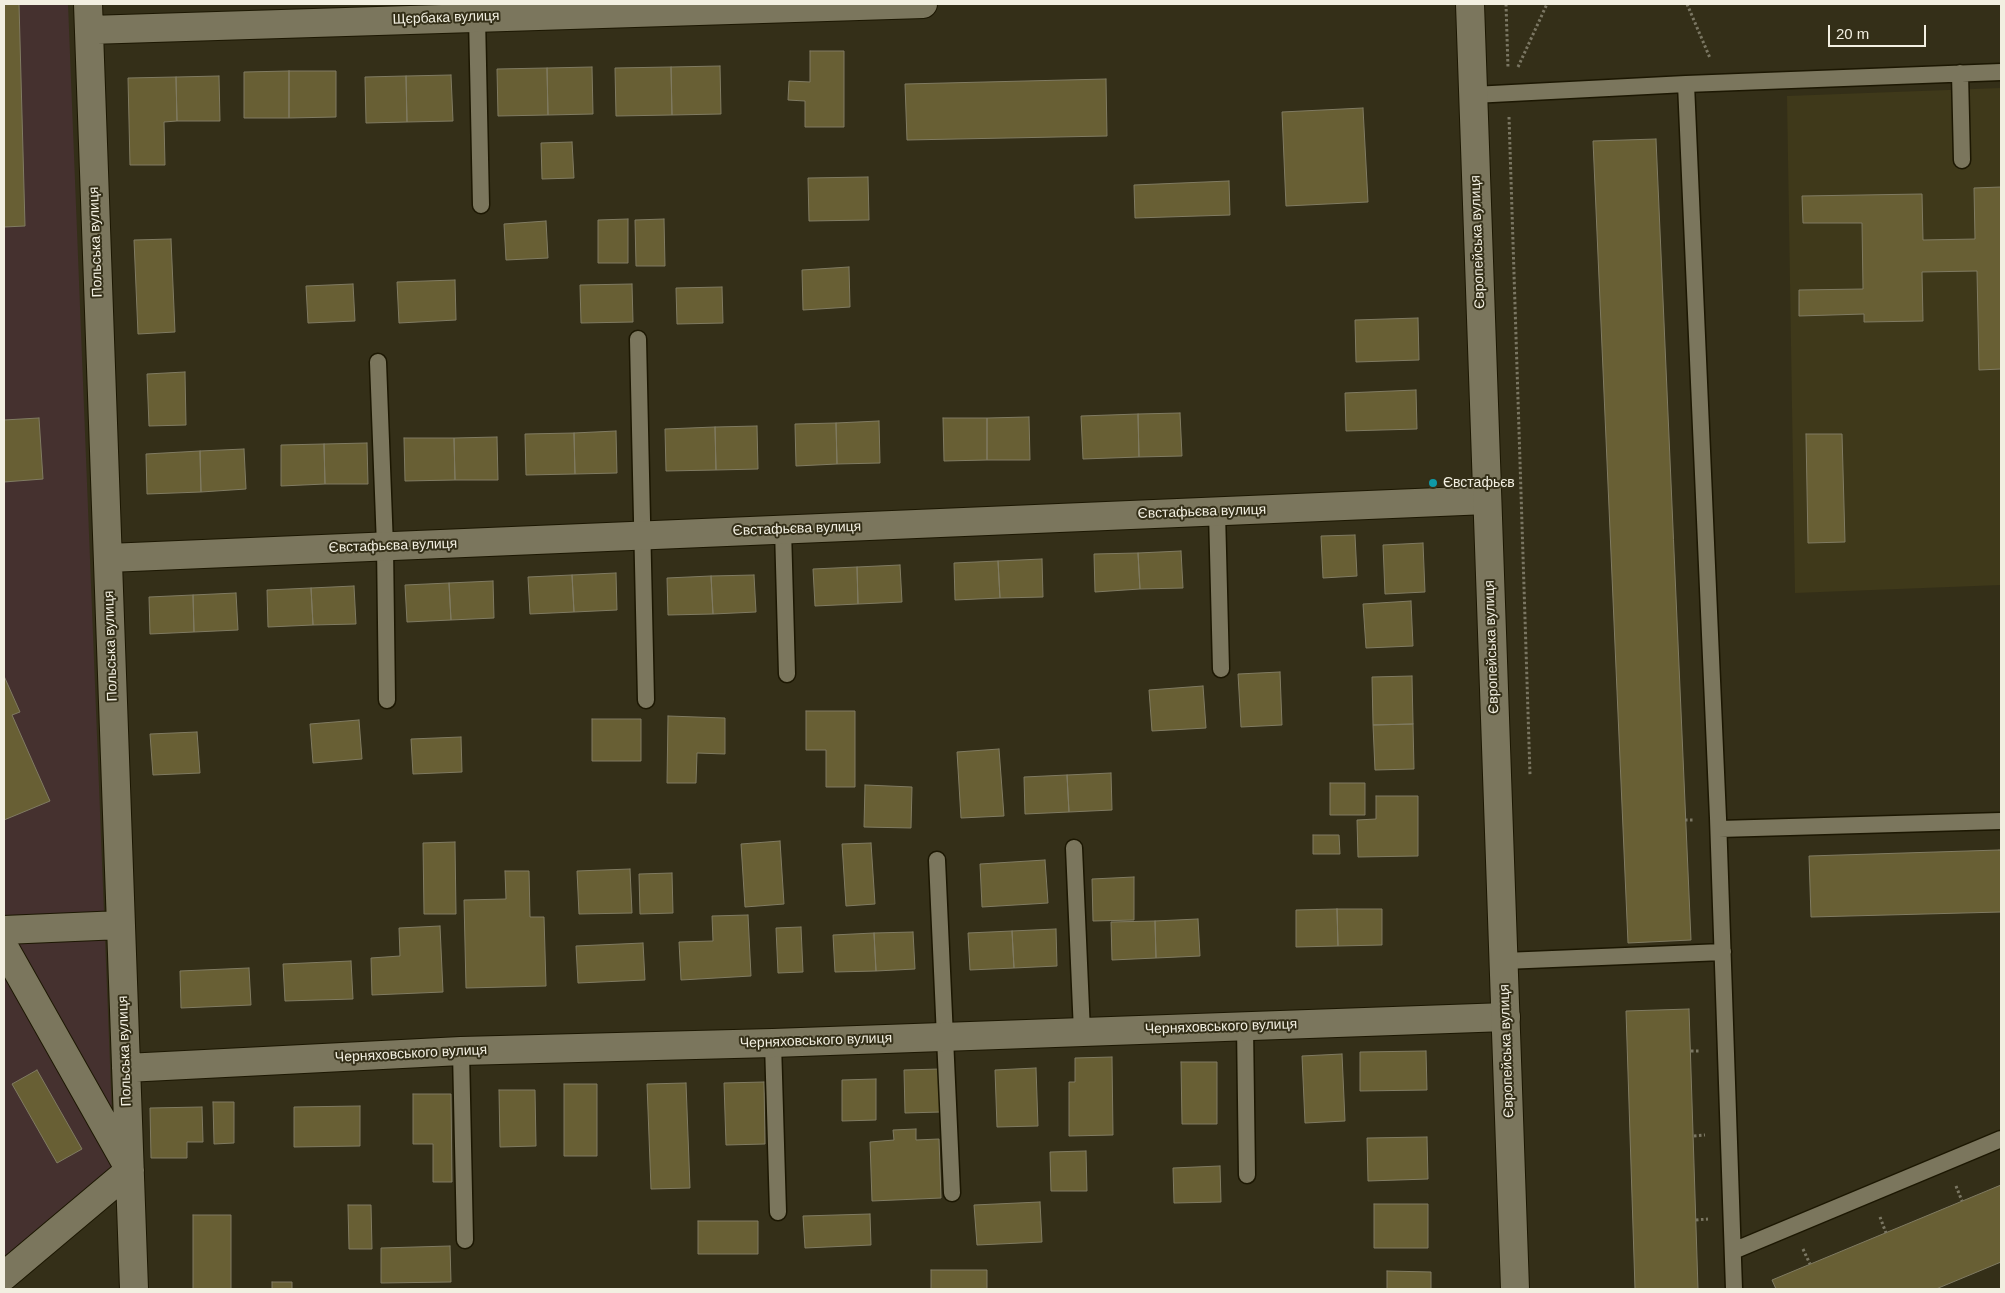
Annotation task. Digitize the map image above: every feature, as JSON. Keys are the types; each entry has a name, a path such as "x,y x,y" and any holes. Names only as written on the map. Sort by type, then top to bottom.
{"street":[{"name":"Щєрбака вулиця","path":"88,17 477,17 753,6 923,4"},
{"name":"Європейська вулиця","path":"1470,4 1515,1289"},
{"name":"Польська вулиця","path":"88,17 134,1289"},
{"name":"Євстафьєва вулиця","path":"108,558 1487,500"},
{"path":"4,930 121,925"},
{"path":"4,947 130,1170 4,1276"},
{"name":"Черняховського вулиця","path":"126,1068 461,1051 945,1037 1506,1017"}],"lane":[{"path":"477,17 481,205"},
{"path":"1473,95 1686,84 2001,72"},
{"path":"1960,73 1962,160"},
{"path":"1686,84 1723,952 1734,1289"},
{"path":"638,339 646,700"},
{"path":"378,362 385,546 387,700"},
{"path":"1217,512 1221,668"},
{"path":"783,529 787,674"},
{"path":"1718,829 2001,821"},
{"path":"1074,848 1082,1032"},
{"path":"936,860 952,1193"},
{"path":"1504,961 1723,952"},
{"path":"1245,1026 1247,1175"},
{"path":"772,1042 778,1212"},
{"path":"461,1051 465,1240"},
{"path":"1733,1251 2001,1139"}],"path":[{"path":"1506,4 1508,74"},
{"path":"1506,94 1547,4"},
{"path":"1687,4 1721,83"},
{"path":"1509,113 1530,781"}],"shaded area":[{"path":"4,4 68,4 114,1165 4,1257"},
{"path":"2001,88 2001,585 1795,593 1787,96"}],"building":[{"path":"4,4 19,4 25,226 4,227"},
{"path":"810,51 844,51 844,127 805,127 805,101 788,100 789,81 810,82"},
{"path":"720,66 721,114 672,115 671,67"},
{"path":"592,67 593,114 548,115 547,68"},
{"path":"671,67 672,115 616,116 615,68"},
{"path":"547,68 548,115 498,116 497,69"},
{"path":"289,71 289,118 244,118 244,72"},
{"path":"289,71 336,71 336,117 289,118"},
{"path":"451,75 453,121 407,122 406,76"},
{"path":"219,76 220,121 177,121 176,77"},
{"path":"406,76 407,122 366,123 365,77"},
{"path":"176,77 177,121 164,122 165,165 130,165 128,78"},
{"path":"1106,79 1107,136 907,140 905,84"},
{"path":"1363,108 1368,202 1286,206 1282,112"},
{"path":"1656,139 1691,940 1628,943 1593,141"},
{"path":"572,142 574,178 542,179 541,143"},
{"path":"868,177 869,220 809,221 808,178"},
{"path":"1229,181 1230,215 1135,218 1134,185"},
{"path":"2001,187 2001,369 1979,370 1977,271 1922,272 1923,321 1864,322 1864,314 1799,316 1799,290 1863,289 1862,223 1803,223 1802,196 1922,194 1923,240 1975,239 1974,188"},
{"path":"628,219 628,263 598,263 598,220"},
{"path":"664,219 665,266 636,266 635,220"},
{"path":"546,221 548,258 506,260 504,224"},
{"path":"171,239 175,332 138,334 134,240"},
{"path":"849,267 850,307 803,310 802,270"},
{"path":"455,280 456,320 399,323 397,282"},
{"path":"353,284 355,321 308,323 306,286"},
{"path":"632,284 633,322 581,323 580,285"},
{"path":"722,287 723,323 677,324 676,288"},
{"path":"1418,318 1419,360 1356,362 1355,320"},
{"path":"185,372 186,425 149,426 147,374"},
{"path":"1416,390 1417,429 1346,431 1345,393"},
{"path":"1180,413 1182,456 1139,457 1138,414"},
{"path":"1138,414 1139,457 1083,459 1081,416"},
{"path":"1029,417 1030,460 987,460 987,418"},
{"path":"39,418 43,479 4,482 4,420"},
{"path":"943,418 987,418 987,460 944,461"},
{"path":"879,421 880,463 837,464 836,423"},
{"path":"836,423 837,464 796,466 795,424"},
{"path":"757,426 758,469 716,470 715,427"},
{"path":"715,427 716,470 666,471 665,429"},
{"path":"616,431 617,473 575,474 574,433"},
{"path":"574,433 575,474 526,475 525,434"},
{"path":"1806,434 1842,434 1845,542 1808,543"},
{"path":"497,437 498,480 455,480 454,438"},
{"path":"404,438 454,438 455,480 405,481"},
{"path":"367,443 368,484 325,484 324,444"},
{"path":"324,444 325,484 281,486 281,445"},
{"path":"244,449 246,489 201,492 200,451"},
{"path":"200,451 201,492 147,494 146,454"},
{"path":"1355,535 1357,576 1323,578 1321,536"},
{"path":"1423,543 1425,592 1385,594 1383,545"},
{"path":"1181,551 1183,588 1140,589 1138,553"},
{"path":"1138,553 1140,589 1095,592 1094,554"},
{"path":"1042,559 1043,597 1000,598 998,561"},
{"path":"998,561 1000,598 955,600 954,563"},
{"path":"900,565 902,602 858,604 857,567"},
{"path":"857,567 858,604 815,606 813,569"},
{"path":"616,573 617,610 574,612 572,575"},
{"path":"572,575 574,612 530,614 528,577"},
{"path":"754,575 756,612 713,614 711,576"},
{"path":"711,576 713,614 668,615 667,578"},
{"path":"493,581 494,618 451,620 449,583"},
{"path":"449,583 451,620 407,622 405,585"},
{"path":"354,586 356,624 313,625 311,588"},
{"path":"311,588 313,625 268,627 267,590"},
{"path":"236,593 238,630 194,632 193,595"},
{"path":"193,595 194,632 150,634 149,597"},
{"path":"1411,601 1413,646 1366,648 1363,604"},
{"path":"1280,672 1282,725 1241,727 1238,674"},
{"path":"4,676 20,712 12,715 50,801 4,820"},
{"path":"1412,676 1413,724 1373,725 1372,677"},
{"path":"1203,686 1206,728 1152,731 1149,690"},
{"path":"806,711 855,711 855,787 826,787 826,750 806,750"},
{"path":"668,716 725,718 725,754 697,753 696,783 667,783"},
{"path":"592,719 641,719 641,761 592,761"},
{"path":"359,720 362,759 313,763 310,724"},
{"path":"1413,724 1414,769 1375,770 1373,725"},
{"path":"197,732 200,773 153,775 150,734"},
{"path":"461,737 462,772 413,774 411,739"},
{"path":"999,749 1004,816 961,818 957,752"},
{"path":"1111,773 1112,810 1069,812 1067,775"},
{"path":"1067,775 1069,812 1025,814 1024,777"},
{"path":"1330,783 1365,783 1365,815 1330,815"},
{"path":"865,785 912,787 911,828 864,827"},
{"path":"1376,796 1418,796 1418,856 1358,857 1357,820 1376,819"},
{"path":"1313,835 1339,835 1340,854 1313,854"},
{"path":"780,841 784,904 745,907 741,844"},
{"path":"455,842 456,914 424,914 423,843"},
{"path":"871,843 875,904 846,906 842,844"},
{"path":"2001,850 2001,912 1811,917 1809,856"},
{"path":"1045,860 1048,903 982,907 980,864"},
{"path":"630,869 632,913 579,914 577,871"},
{"path":"505,871 529,871 530,917 544,917 546,986 466,988 464,900 506,899"},
{"path":"672,873 673,913 640,914 639,874"},
{"path":"1134,877 1134,920 1093,921 1092,879"},
{"path":"1337,909 1382,909 1382,945 1338,946"},
{"path":"1337,909 1338,946 1296,947 1296,910"},
{"path":"748,915 751,976 681,980 679,942 713,941 712,916"},
{"path":"1198,919 1200,956 1156,958 1155,921"},
{"path":"1155,921 1156,958 1112,960 1111,922"},
{"path":"440,926 443,992 372,995 371,958 400,956 399,928"},
{"path":"801,927 803,972 778,973 776,928"},
{"path":"1056,929 1057,966 1014,968 1012,931"},
{"path":"1012,931 1014,968 970,970 968,933"},
{"path":"913,932 915,969 876,971 874,933"},
{"path":"874,933 876,971 835,972 833,935"},
{"path":"643,943 645,980 578,983 576,946"},
{"path":"351,961 353,999 285,1001 283,964"},
{"path":"249,968 251,1005 181,1008 180,971"},
{"path":"1689,1009 1698,1289 1635,1289 1626,1011"},
{"path":"1426,1051 1427,1090 1360,1091 1360,1052"},
{"path":"1342,1054 1345,1121 1305,1123 1302,1056"},
{"path":"1112,1057 1113,1135 1069,1136 1069,1082 1075,1082 1075,1058"},
{"path":"1181,1062 1217,1062 1217,1124 1182,1124"},
{"path":"1036,1068 1038,1126 997,1127 995,1070"},
{"path":"940,1069 941,1112 905,1113 904,1070"},
{"path":"37,1070 82,1149 57,1163 12,1084"},
{"path":"876,1079 876,1120 842,1121 842,1080"},
{"path":"764,1082 765,1144 726,1145 724,1083"},
{"path":"686,1083 690,1188 651,1189 647,1084"},
{"path":"564,1084 597,1084 597,1156 564,1156"},
{"path":"499,1090 535,1090 536,1146 500,1147"},
{"path":"413,1094 451,1094 452,1182 433,1182 433,1144 413,1144"},
{"path":"213,1102 234,1102 234,1143 214,1144"},
{"path":"360,1106 360,1146 294,1147 294,1107"},
{"path":"202,1107 203,1142 187,1142 187,1158 151,1158 150,1108"},
{"path":"916,1129 916,1140 939,1139 941,1198 872,1201 870,1142 894,1140 893,1130"},
{"path":"1427,1137 1428,1179 1368,1181 1367,1138"},
{"path":"1086,1151 1087,1191 1051,1191 1050,1152"},
{"path":"1220,1166 1221,1202 1174,1203 1173,1168"},
{"path":"2001,1185 2001,1262 1936,1289 1776,1289 1772,1280"},
{"path":"1040,1202 1042,1242 977,1245 974,1205"},
{"path":"1374,1204 1428,1204 1428,1248 1374,1248"},
{"path":"348,1205 371,1205 372,1249 349,1249"},
{"path":"870,1214 871,1245 805,1248 803,1216"},
{"path":"193,1215 231,1215 231,1289 193,1289"},
{"path":"698,1221 758,1221 758,1254 698,1254"},
{"path":"450,1246 451,1282 381,1283 381,1248"},
{"path":"931,1270 987,1270 987,1289 931,1289"},
{"path":"1387,1271 1431,1272 1431,1289 1387,1289"},
{"path":"272,1282 292,1282 292,1289 272,1289"}],"place":[{"name":"Євстафьєв","path":"1433,483"}]}
